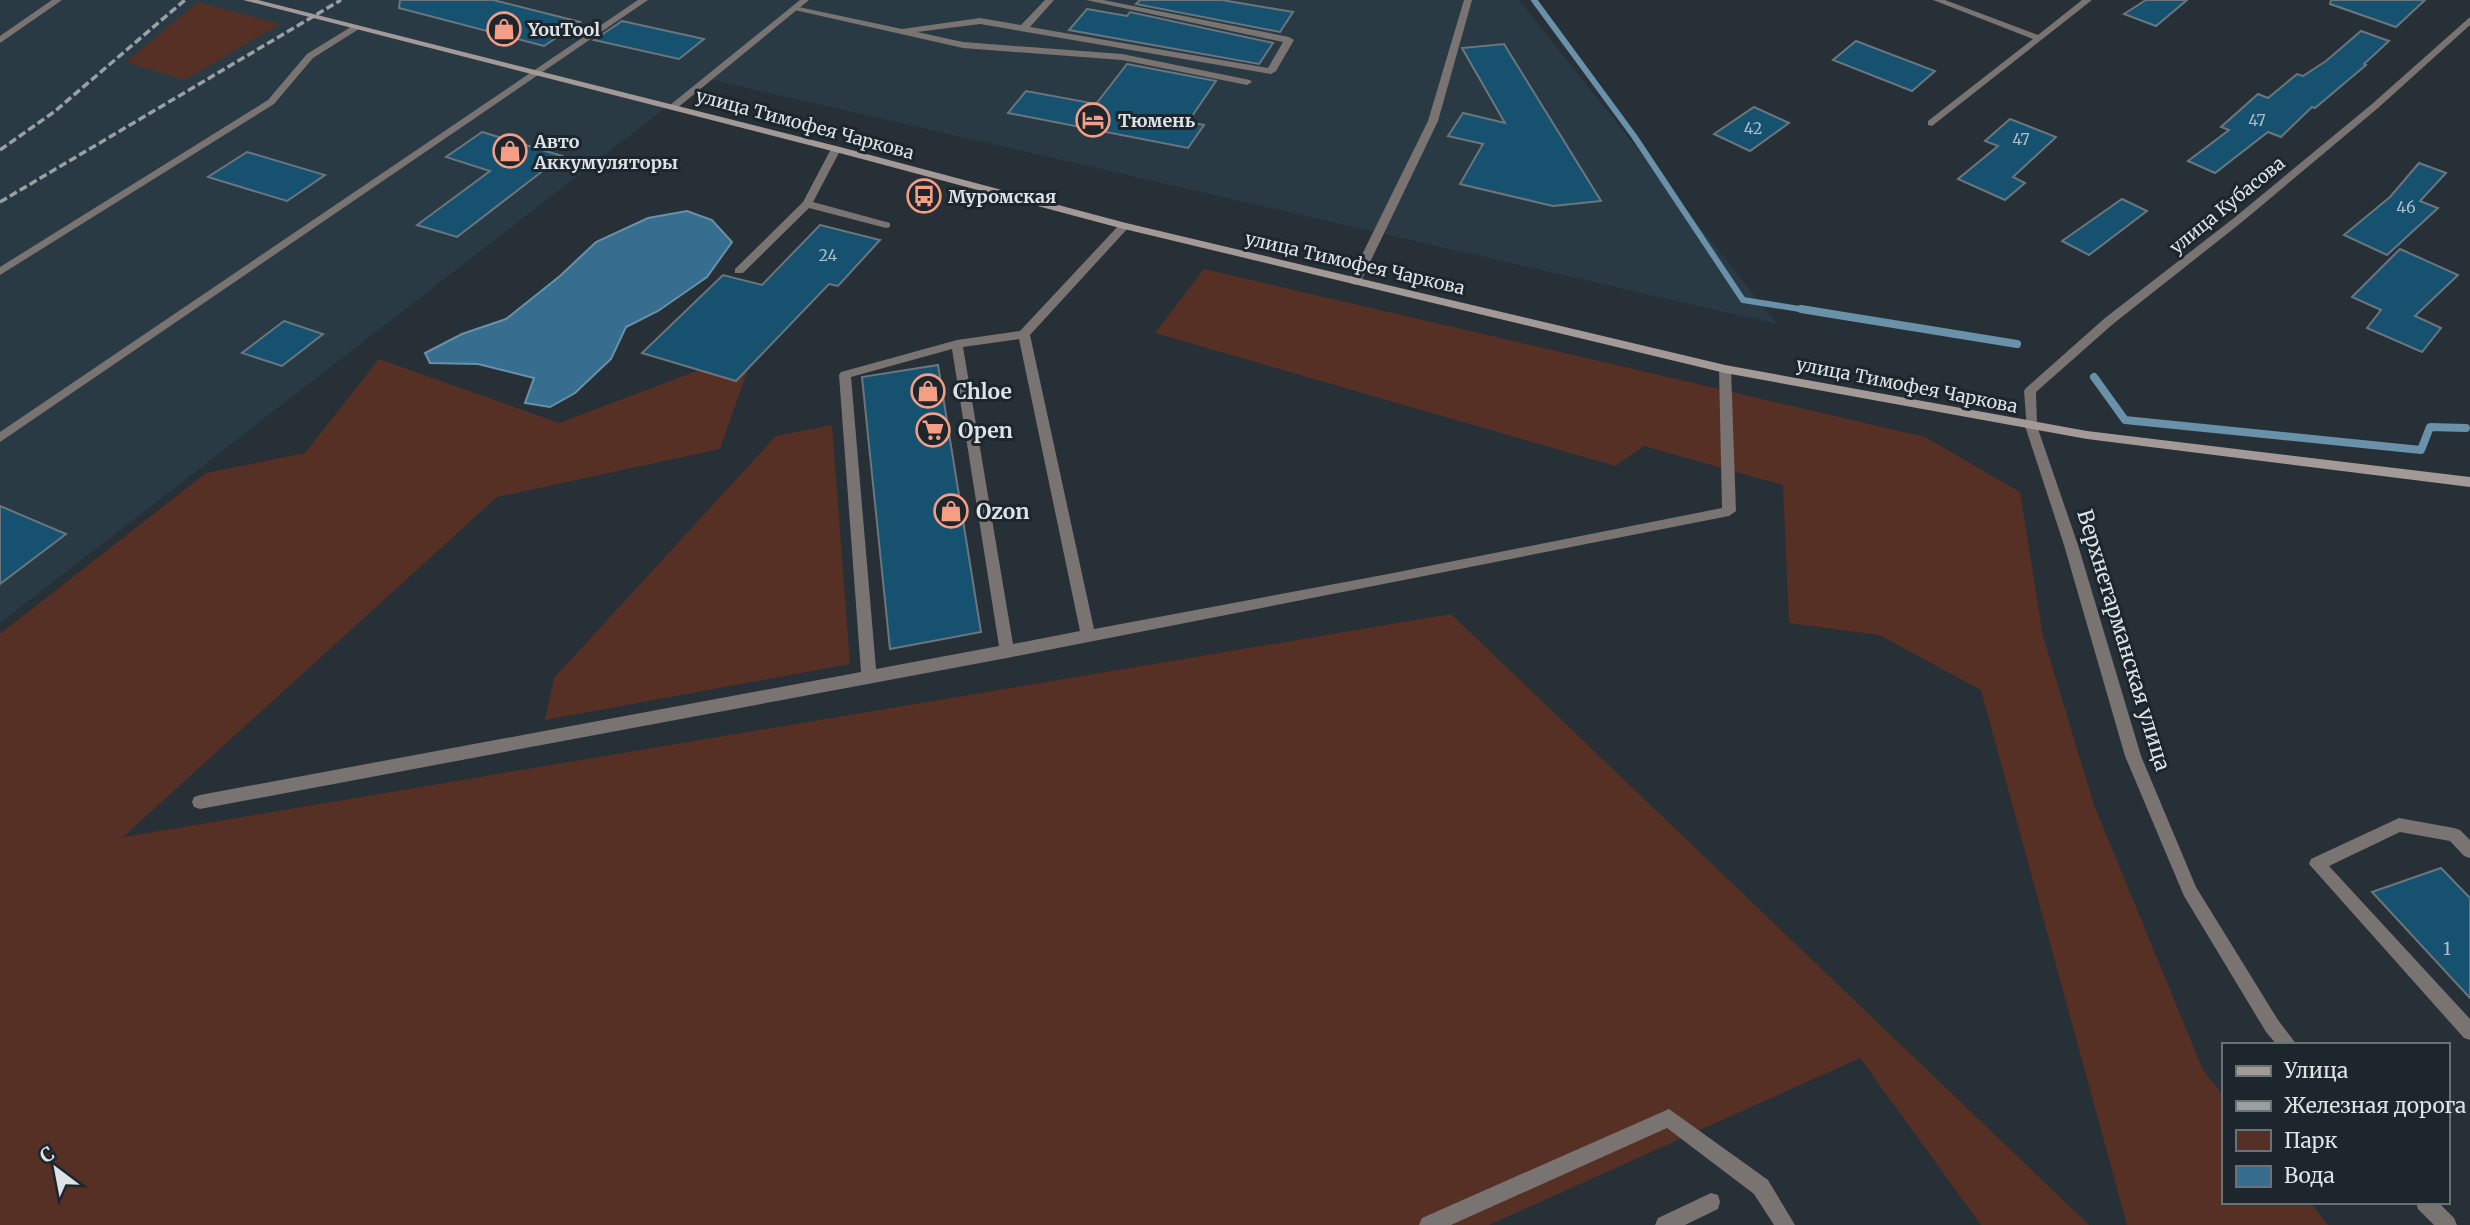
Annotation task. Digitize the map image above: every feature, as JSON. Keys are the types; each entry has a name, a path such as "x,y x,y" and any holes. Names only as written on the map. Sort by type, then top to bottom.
{"main road":[{"name":"улица Тимофея Чаркова","path":"255,1 836,149 1124,226 1725,369 2031,426 2470,482"}],"street":[{"path":"0,40 58,0"},
{"path":"0,438 644,0"},
{"path":"673,107 805,0"},
{"path":"1024,29 1050,0"},
{"path":"901,32 980,21 1271,71 1289,40 1090,0"},
{"path":"1355,281 1433,121 1468,0"},
{"path":"1937,0 2038,38"},
{"path":"1932,123 2088,0"},
{"path":"794,9 963,45 1122,57 1247,82"},
{"name":"улица Кубасова","path":"2031,426 2030,391 2109,321 2238,220 2375,106 2470,20"},
{"path":"0,272 271,102 310,56 357,27"},
{"path":"739,271 807,204 836,149"},
{"path":"807,204 886,225"},
{"path":"869,678 845,375 957,344 1024,334 1124,226"},
{"path":"1024,334 1088,636"},
{"path":"957,344 1007,652"},
{"path":"200,802 1007,652 1729,511 1725,369"},
{"name":"Верхнетарманская улица","path":"2031,426 2071,545 2133,756 2148,793 2190,891 2272,1026 2286,1043"},
{"path":"2470,851 2454,835 2399,825 2317,864 2470,1032"},
{"path":"1429,1225 1669,1118 1761,1187 1785,1225"},
{"path":"1665,1225 1711,1202"},
{"path":"2427,1204 2447,1225"}],"shaded area":[{"path":"0,0 1519,0 1777,324 704,78 0,623"}],"green space":[{"path":"198,2 280,24 185,80 126,62"},
{"path":"1204,269 1925,437 2020,492 2043,636 2094,805 2203,1070 2222,1094 2222,1204 2312,1204 2328,1225 2127,1225 1981,690 1879,635 1789,623 1783,485 1644,446 1615,466 1155,333"},
{"path":"755,349 720,449 497,497 123,837 1451,614 2089,1225 1981,1225 1860,1058 1489,1225 0,1225 0,634 206,473 305,453 379,359 559,423"},
{"path":"832,425 850,664 545,720 554,678 776,436"}],"water":[{"path":"687,211 712,220 732,242 707,277 658,311 626,327 611,359 575,393 550,407 525,403 534,378 478,364 430,363 425,353 462,334 506,319 560,276 596,242 648,218"}],"building":[{"path":"400,0 493,0 580,22 544,46 399,8"},
{"path":"1140,0 1222,0 1293,12 1280,32 1136,4"},
{"path":"2146,0 2187,0 2156,26 2124,14"},
{"path":"2331,0 2425,0 2396,27 2330,4"},
{"path":"1087,9 1127,16 1130,12 1273,43 1259,64 1069,30"},
{"path":"622,21 704,39 679,59 594,40"},
{"path":"2361,31 2389,41 2364,64 2366,65 2315,108 2312,107 2281,137 2268,132 2215,173 2188,161 2229,130 2221,127 2258,94 2268,98 2297,74 2303,76 2326,61"},
{"path":"1856,41 1935,71 1912,91 1833,60"},
{"path":"1504,44 1601,201 1553,206 1460,184 1483,144 1448,136 1463,113 1505,123 1462,48"},
{"path":"1127,64 1216,81 1188,122 1204,125 1188,148 1008,113 1026,91 1096,104"},
{"path":"1754,107 1789,123 1750,151 1714,134"},
{"path":"2010,119 2056,137 2013,177 2025,183 2005,200 1958,179 1998,146 1985,141"},
{"path":"482,132 562,156 457,237 417,225 490,171 446,157"},
{"path":"247,152 325,175 287,201 208,177"},
{"path":"2419,163 2446,173 2420,201 2438,208 2387,255 2344,235 2390,197"},
{"path":"2122,199 2147,211 2089,255 2062,241"},
{"path":"820,225 880,240 838,286 829,284 736,381 642,353 723,275 762,285"},
{"path":"2400,249 2458,275 2415,316 2441,328 2422,352 2367,328 2381,310 2352,297"},
{"path":"284,321 323,334 282,366 242,353"},
{"path":"938,365 981,632 890,649 862,377"},
{"path":"0,506 66,534 0,584"},
{"path":"2441,868 2470,898 2470,998 2372,892"}],"waterway":[{"path":"1534,0 1634,136 1743,300 1812,311"},
{"path":"1801,309 2017,344"},
{"path":"2094,377 2125,420 2421,450 2430,427 2466,428"}],"railway":[{"path":"0,150 54,112 185,0"},
{"path":"0,202 341,0"}],"place":[{"name":"YouTool","path":"504,29"},
{"name":"Тюмень","path":"1093,120"},
{"name":"Авто Аккумуляторы","path":"510,151"},
{"name":"Муромская","path":"924,196"},
{"name":"Chloe","path":"928,391"},
{"name":"Open","path":"933,430"},
{"name":"Ozon","path":"951,511"}]}
